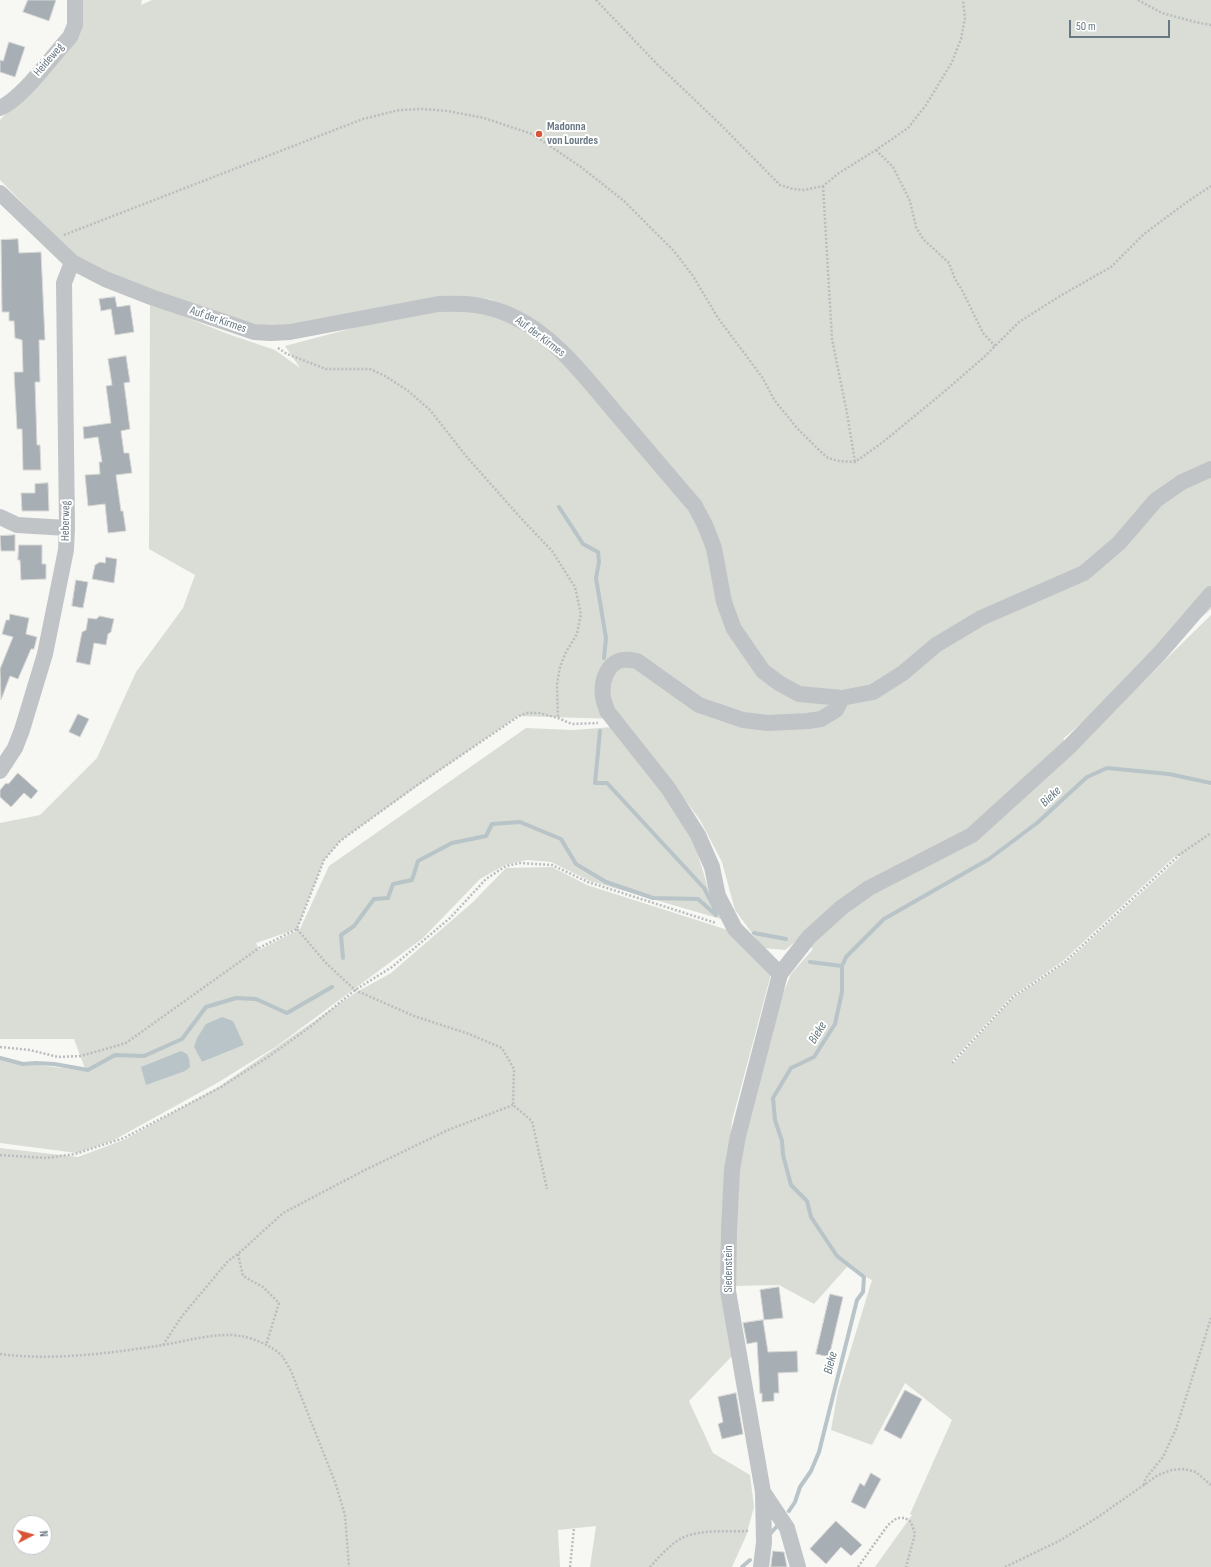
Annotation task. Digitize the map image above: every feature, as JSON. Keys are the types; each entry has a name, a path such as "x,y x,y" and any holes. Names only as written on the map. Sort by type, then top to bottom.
{"street":[{"name":"Heideweg","path":"0,108 6,106 18,96 70,37 75,25 75,0"},
{"name":"Auf der Kirmes","path":"0,193 72,262 118,284 254,332 271,334 290,332 438,304 475,304 493,308 513,316 535,330 568,357 695,506 705,525 714,548 724,602 734,629 763,671 779,683 799,694 842,698 873,692 903,673 936,645 981,618 1084,572 1119,543 1156,500 1182,482 1211,469"},
{"name":"Heberweg","path":"0,771 12,753 22,730 45,654 66,550 64,283 72,262"},
{"path":"0,517 17,525 67,528"},
{"path":"842,698 836,710 822,719 808,722 768,723 743,720 699,705 637,661 629,659 621,660 615,663 608,670 604,678 603,696 607,710 668,788 698,835 712,867 718,896 735,929 780,974 809,937 847,904 869,888 972,835 1070,746 1160,653 1211,594"},
{"name":"Siedenstein","path":"761,1567 764,1530 763,1492 728,1291 729,1230 732,1170 738,1136 780,974"},
{"path":"763,1492 787,1528 798,1567"}],"path":[{"path":"596,0 655,62 720,124 780,185 793,189 804,190 823,186 839,173 908,128 926,105 952,62 965,18 963,0"},
{"path":"1138,0 1162,13 1211,25"},
{"path":"51,241 363,119 398,110 422,109 448,111 484,118 532,134 582,167 624,201 674,251 693,276 718,318 762,377 775,401 798,428 828,458 839,461 855,462 883,442 946,391 1019,322 1060,296 1112,267 1144,234 1211,186"},
{"path":"876,150 893,167 910,201 916,227 923,239 949,263 955,279 983,333 995,346"},
{"path":"823,186 832,339 855,462"},
{"path":"274,345 287,354 326,369 370,369 385,376 407,390 430,410 466,456 552,551 575,587 581,614 577,634 566,652 560,667 556,684 558,718"},
{"path":"0,1047 58,1056 81,1056 126,1043 259,948 297,929 324,860 340,841 416,786 518,716 527,713 539,713 558,718 572,724 615,722"},
{"path":"952,1062 1012,997 1065,962 1179,855 1211,833"},
{"path":"0,1155 46,1158 75,1154 124,1138 221,1088 310,1027 355,990 392,967 450,918 486,879 506,866 520,863 552,865 588,882 735,929"},
{"path":"297,929 326,963 355,990 414,1016 469,1034 502,1048 514,1069 513,1105 532,1122 547,1189"},
{"path":"163,1345 182,1316 228,1261 238,1254 283,1213 363,1171 448,1130 513,1105"},
{"path":"238,1254 243,1276 263,1286 279,1303 266,1345"},
{"path":"1144,1486 1146,1479 1163,1457 1176,1429 1211,1318"},
{"path":"0,1354 17,1357 51,1357 118,1351 215,1336 240,1336 256,1340 266,1345 281,1355 290,1371 335,1482 344,1515 349,1567"},
{"path":"1005,1567 1061,1540 1098,1518 1158,1475 1184,1468 1196,1472 1211,1485"},
{"path":"858,1567 888,1525 897,1518 904,1518 911,1522 915,1534 906,1567"},
{"path":"570,1567 574,1528"},
{"path":"650,1567 677,1541 692,1535 709,1532 764,1530"}],"shaded area":[{"path":"80,0 142,0 141,5 152,0 1211,0 1211,609 1063,739 1075,748 1211,615 1211,1567 875,1567 912,1515 910,1514 952,1420 905,1383 872,1445 831,1430 838,1391 872,1280 847,1267 814,1304 779,1285 734,1286 737,1174 765,1054 780,1001 791,974 813,949 801,937 785,950 763,948 735,910 722,862 700,820 659,765 617,719 518,716 340,841 324,860 297,929 256,943 259,950 300,929 329,866 526,728 573,730 613,727 663,790 695,845 708,888 721,919 590,881 551,862 527,860 505,865 480,879 423,938 277,1046 217,1083 114,1140 77,1153 0,1143 0,1060 86,1071 74,1039 0,1039 0,823 40,815 97,758 136,672 183,608 195,575 149,549 150,303 228,334 275,350 300,368 285,346 391,318 448,310 499,314 556,354 675,491 697,522 706,509 689,487 562,341 527,315 490,299 439,296 295,324 264,326 223,316 107,274 76,257 0,180 0,120 60,56","holes":["1175,856 1181,856 1067,962 1012,999 954,1063 951,1062 1011,997 1063,961","244,1045 202,1062 194,1047"]},
{"path":"552,867 587,885 734,932 771,974 732,1121 727,1171 732,1356 689,1401 713,1453 750,1475 754,1507 746,1536 732,1567 590,1567 596,1526 558,1530 560,1567 0,1567 0,1148 78,1157 126,1139 220,1086 355,993 391,973 473,902 506,868"},
{"path":"222,1017 233,1021 244,1045 202,1062 194,1047 197,1038 206,1024"},
{"path":"181,1051 187,1054 190,1067 185,1071 146,1085 141,1067"}],"building":[{"path":"28,0 56,0 49,21 23,12"},
{"path":"9,42 25,47 15,77 0,72 0,60 3,61"},
{"path":"18,239 19,253 41,252 45,340 39,340 40,382 35,382 37,445 40,445 41,470 23,470 22,429 17,429 14,372 23,372 22,340 15,338 14,321 9,321 9,312 2,312 1,240"},
{"path":"115,297 117,307 130,305 134,332 115,335 111,309 101,311 99,299"},
{"path":"126,356 130,382 124,383 130,429 121,431 124,453 129,453 132,473 116,475 121,511 123,511 126,531 108,533 105,504 88,506 85,475 100,474 99,462 102,462 98,437 84,439 83,427 111,423 106,386 112,385 108,359"},
{"path":"48,483 49,511 22,511 21,493 35,493 35,484"},
{"path":"15,535 15,551 1,551 0,536"},
{"path":"19,545 42,545 42,564 46,564 46,579 21,580 20,560 18,560"},
{"path":"106,557 117,559 114,583 92,579 95,565 100,562 105,563"},
{"path":"76,580 88,582 83,608 72,606"},
{"path":"10,614 29,618 26,634 37,637 34,649 31,649 18,679 10,676 1,700 0,669 13,637 2,634 6,620 9,620"},
{"path":"100,616 114,619 111,632 108,634 106,645 94,643 90,665 76,662 82,632 86,630 88,618 96,619"},
{"path":"78,714 89,719 80,737 69,732"},
{"path":"18,773 38,791 31,799 24,793 11,807 0,797 0,790"},
{"path":"779,1287 783,1318 764,1320 760,1290"},
{"path":"830,1294 843,1297 829,1357 816,1354"},
{"path":"763,1320 768,1352 797,1351 798,1372 778,1373 779,1393 774,1393 774,1401 762,1402 762,1393 760,1394 757,1342 747,1344 743,1323"},
{"path":"905,1390 922,1399 901,1439 884,1430"},
{"path":"736,1393 743,1434 722,1439 718,1424 723,1422 718,1397"},
{"path":"871,1473 881,1479 865,1509 851,1502 860,1483 864,1486"},
{"path":"836,1521 862,1545 851,1556 841,1547 826,1564 810,1549"},
{"path":"773,1551 784,1552 787,1567 771,1567"}],"waterway":[{"path":"559,507 583,544 598,552 599,562 596,578 606,638 604,658"},
{"path":"600,731 595,783 607,783 704,888 714,907 716,915"},
{"name":"Bieke","path":"789,1511 795,1502 800,1487 811,1471 819,1452 857,1300 863,1292 864,1277 837,1256 811,1217 807,1201 791,1185 783,1155 782,1141 775,1120 773,1098 791,1068 814,1057 835,1024 842,992 842,966 846,957 884,919 989,859 1037,823 1087,777 1107,768 1169,774 1211,783"},
{"path":"343,958 341,935 354,926 374,899 388,898 393,884 412,880 418,861 452,843 486,836 492,824 520,822 561,839 576,864 606,882 653,898 698,899 716,915"},
{"path":"754,933 786,939"},
{"path":"810,962 842,966"},
{"path":"0,1058 23,1064 54,1064 88,1070 115,1055 144,1056 182,1039 206,1007 236,998 256,999 287,1013 332,987"},
{"name":"Bieke","path":"769,1535 779,1524"},
{"name":"Bieke","path":"742,1567 750,1560"}],"place":[{"name":"Madonna von Lourdes","path":"539,134"}]}
